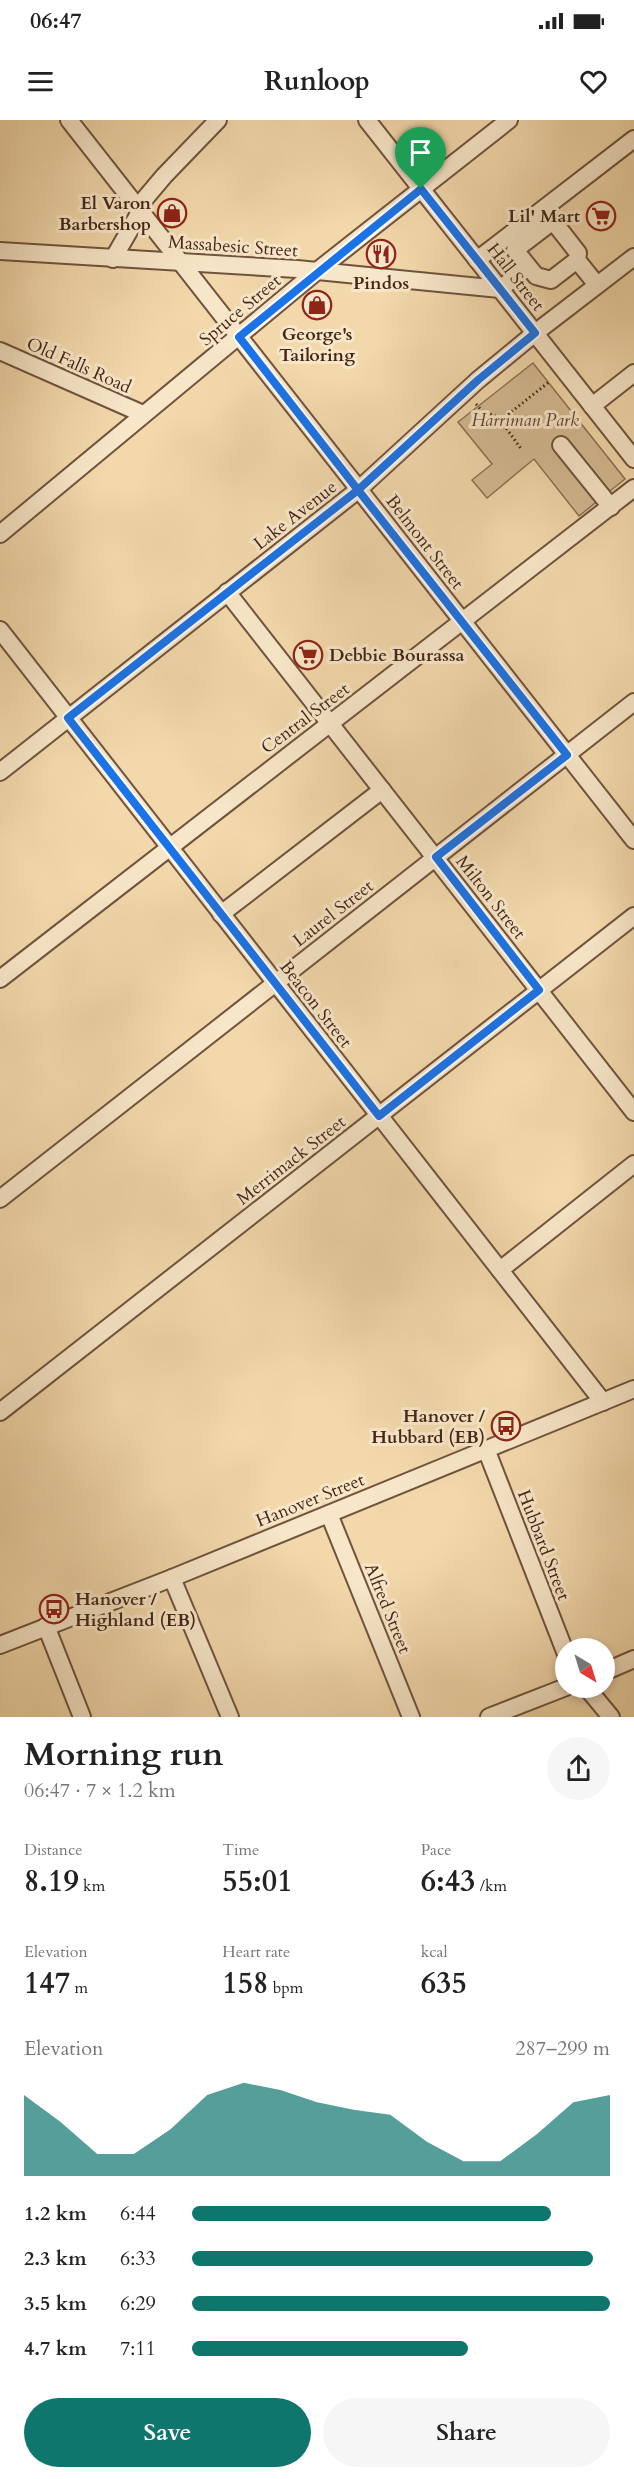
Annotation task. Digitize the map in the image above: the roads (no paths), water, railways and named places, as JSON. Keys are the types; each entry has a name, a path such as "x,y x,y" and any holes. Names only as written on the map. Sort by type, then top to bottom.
{"street":[{"name":"Belmont Street","path":"69,120 634,840"},
{"path":"113,259 139,210 164,176 218,120"},
{"name":"Hall Street","path":"367,120 634,459"},
{"name":"Spruce Street","path":"0,534 317,271 509,120"},
{"path":"477,260 634,139"},
{"path":"553,221 578,254 577,260 551,280 536,276 515,250 553,221"},
{"name":"Massabesic Street","path":"0,251 317,271 500,289"},
{"name":"Lake Avenue","path":"0,772 358,490 478,380 634,257"},
{"path":"577,260 597,285"},
{"path":"500,289 528,267"},
{"name":"Old Falls Road","path":"0,351 143,414"},
{"path":"592,406 634,373"},
{"path":"561,445 610,507"},
{"name":"Central Street","path":"0,979 634,488"},
{"name":"Milton Street","path":"227,592 634,1112"},
{"name":"Beacon Street","path":"0,630 603,1402"},
{"name":"Laurel Street","path":"0,1199 634,702"},
{"path":"221,914 382,790"},
{"name":"Merrimack Street","path":"0,1412 634,916"},
{"path":"500,1270 634,1164"},
{"name":"Hanover Street","path":"0,1645 172,1578 634,1389"},
{"name":"Hubbard Street","path":"486,1449 560,1638"},
{"name":"Alfred Street","path":"328,1514 411,1717"},
{"path":"172,1578 230,1717"},
{"path":"46,1626 82,1717"},
{"path":"615,1667 634,1659"},
{"path":"489,1717 555,1691"},
{"path":"595,1698 611,1717"}],"place":[{"name":"El Varon Barbershop","path":"172,213"},
{"name":"Lil' Mart","path":"601,216"},
{"name":"Pindos","path":"381,254"},
{"name":"George's Tailoring","path":"317,305"},
{"name":"Debbie Bourassa","path":"308,655"},
{"name":"Hanover / Hubbard (EB)","path":"506,1426"},
{"name":"Hanover / Highland (EB)","path":"54,1609"}],"park label":[{"name":"Harriman Park","path":"525,420"}]}
